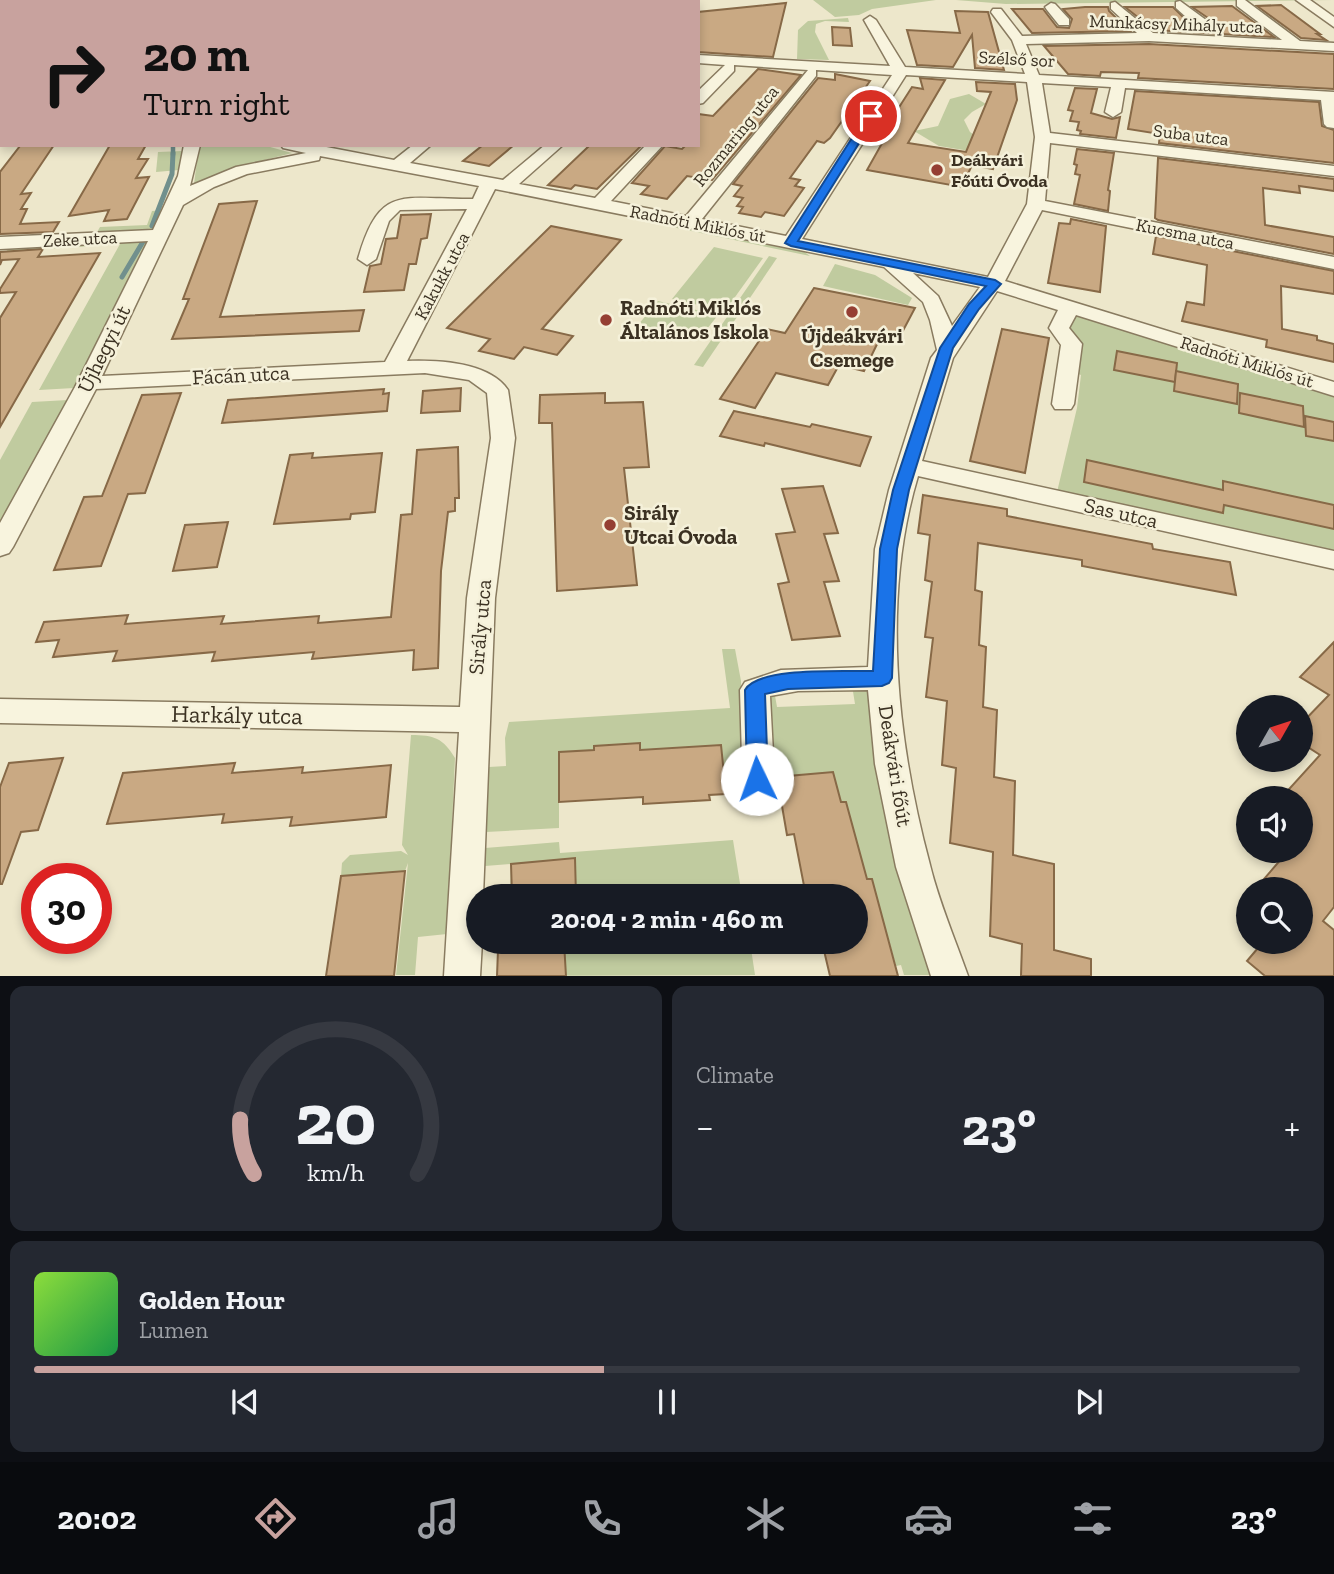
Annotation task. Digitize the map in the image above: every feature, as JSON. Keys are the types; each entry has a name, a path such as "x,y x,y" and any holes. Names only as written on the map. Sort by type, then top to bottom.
{"street":[{"path":"1302,0 1334,23"},
{"path":"1241,3 1297,45"},
{"path":"1180,5 1201,23"},
{"path":"1115,6 1149,37"},
{"path":"1051,7 1064,22"},
{"name":"Deákvári főút","path":"950,975 914,867 896,792 882,678 888,549 909,466 946,348 974,307 995,284 1037,204 1043,136 1034,79 1018,40 997,12"},
{"path":"791,243 901,72 870,19"},
{"name":"Munkácsy Mihály utca","path":"1018,40 1149,37 1334,47"},
{"name":"Szélső sor","path":"700,59 1331,96"},
{"path":"700,98 729,68"},
{"name":"Rozmaring utca","path":"691,222 811,73"},
{"path":"1113,112 1119,84"},
{"path":"1331,96 1332,124"},
{"name":"Suba utca","path":"1043,136 1146,141 1334,172"},
{"name":"Újhegyi út","path":"0,547 88,383 176,202 187,176 192,147"},
{"name":"Radnóti Miklós út","path":"300,147 995,284 1334,389"},
{"path":"396,166 420,147"},
{"path":"497,186 552,147"},
{"path":"599,204 653,147"},
{"name":"Radnóti Miklós út","path":"176,202 219,177 247,168 292,159 340,156"},
{"name":"Kakukk utca","path":"393,368 480,204 497,186"},
{"path":"367,259 386,209 407,203 480,204"},
{"name":"Kucsma utca","path":"1037,204 1334,263"},
{"name":"Zeke utca","path":"0,243 159,235"},
{"path":"880,261 925,291 941,321 946,348"},
{"path":"933,302 952,309 974,307"},
{"path":"1063,404 1072,344 1059,328 1070,307"},
{"name":"Fácán utca","path":"88,383 393,368"},
{"name":"Sirály utca","path":"393,368 443,368 475,375 497,390 502,415 503,438 481,598 461,975"},
{"name":"Sas utca","path":"909,466 1334,560"},
{"path":"759,790 755,690 764,684 780,682 882,678"},
{"name":"Harkály utca","path":"0,711 473,720"}],"green space":[{"path":"813,0 936,0 835,17"},
{"path":"956,0 1334,0 1006,4"},
{"path":"848,18 849,22 825,21 816,24 815,32 829,60 797,59 798,30 808,21"},
{"path":"969,94 986,104 964,120 970,132 986,144 976,152 939,146 914,131 938,126 950,99"},
{"path":"199,147 270,147 292,153 245,165 194,184"},
{"path":"182,151 179,170 156,172 158,152"},
{"path":"165,210 154,228 149,230 96,234 100,227 147,225 152,211"},
{"path":"677,225 799,248 810,256 672,227"},
{"path":"148,242 74,388 39,390 120,244 6,252 11,245"},
{"path":"714,247 763,258 725,311 672,299"},
{"path":"769,256 777,258 703,367 694,365"},
{"path":"835,264 875,275 912,298 908,305 823,286"},
{"path":"658,301 718,315 699,339 638,325"},
{"path":"1074,314 1334,397 1334,550 1057,492 1077,408 1081,375 1073,372 1064,331"},
{"path":"68,400 0,530 0,460 32,402"},
{"path":"722,649 735,649 741,681 743,793 726,794 720,745 640,754 639,743 594,746 594,750 559,752 559,828 486,832 489,767 506,766 505,738 509,722 730,708"},
{"path":"851,679 867,679 933,975 904,975 901,965 896,966 872,879 867,879 846,802 841,802 833,772 775,777 767,722 769,692 774,690 777,707 855,704"},
{"path":"411,735 437,739 455,758 447,934 418,937 415,975 396,975 408,863 405,871 341,876 342,863 350,855 401,851 408,855 402,845"},
{"path":"733,840 740,884 510,884 511,864 485,866 485,848 559,842 560,853"},
{"path":"509,954 752,954 755,975 508,976"}],"building":[{"path":"786,3 773,57 700,52 700,12"},
{"path":"1281,5 1326,40 1301,38 1257,6"},
{"path":"1232,6 1274,37 1154,30 1125,7 1173,7 1194,28 1206,29 1209,26 1208,18 1192,7"},
{"path":"1108,7 1130,31 1032,33 1012,9 1043,9 1057,27 1069,28 1072,19 1063,9"},
{"path":"955,11 988,12 1004,70 975,68 972,35 953,67 917,65 907,30 960,33"},
{"path":"832,27 850,28 852,46 833,45"},
{"path":"1149,44 1334,54 1334,89 1138,78 1139,73 1101,72 1100,76 1068,74 1044,46"},
{"path":"758,69 801,75 712,180 687,176 667,199 641,194 649,186 632,183 664,147 700,147 700,114 713,116"},
{"path":"835,74 870,81 830,138 824,143 817,141 790,178 800,180 795,186 804,188 784,216 765,212 761,217 739,213 743,207 737,206 743,198 734,196 742,186 733,184 818,78 835,80"},
{"path":"920,78 945,80 908,143 966,152 991,92 977,91 976,82 1015,84 1017,100 993,169 972,165 962,187 867,170 885,138 880,137 912,87 923,89"},
{"path":"1075,88 1097,89 1091,113 1112,119 1120,117 1116,138 1080,134 1081,131 1077,130 1079,122 1070,121 1073,111 1068,110"},
{"path":"1135,91 1319,102 1322,126 1334,130 1334,163 1159,143 1160,134 1128,129"},
{"path":"19,147 53,147 21,194 31,193 21,209 27,209 20,224 59,222 53,232 0,234 0,172"},
{"path":"109,147 145,147 138,159 148,159 136,178 149,177 127,219 104,221 109,210 69,216"},
{"path":"480,147 512,147 489,166 463,161"},
{"path":"588,147 640,147 597,189 575,185 571,189 548,185"},
{"path":"1077,149 1114,153 1108,190 1108,211 1074,204 1080,175 1075,174"},
{"path":"1158,158 1334,179 1334,191 1299,186 1300,193 1263,188 1265,225 1334,237 1334,254 1158,220 1155,218"},
{"path":"257,201 220,317 364,310 359,331 172,339 189,299 183,299 219,204"},
{"path":"431,214 427,238 421,239 416,264 409,264 404,290 364,292 370,266 381,264 386,239 397,238 401,215"},
{"path":"1071,219 1106,226 1100,292 1048,283 1059,223 1070,224"},
{"path":"551,226 621,240 542,329 573,336 557,355 524,347 514,359 479,351 490,339 447,328"},
{"path":"1156,236 1334,271 1334,294 1281,286 1282,329 1317,336 1317,340 1334,344 1334,362 1266,347 1267,340 1182,321 1187,302 1204,305 1207,265 1153,254"},
{"path":"43,249 38,257 100,253 0,427 0,318 16,292 0,293 0,289 19,259 2,260 0,265 0,252"},
{"path":"814,288 915,308 898,340 881,336 864,371 839,365 828,385 776,373 755,408 720,399 767,329 785,333"},
{"path":"1002,329 1049,338 1025,473 970,461"},
{"path":"1117,351 1177,363 1175,382 1114,370"},
{"path":"1176,371 1238,384 1237,404 1174,391"},
{"path":"461,388 460,411 421,413 423,391"},
{"path":"384,389 383,394 389,393 387,411 222,423 228,400"},
{"path":"181,393 145,493 128,494 101,566 54,570 84,497 102,496 142,395"},
{"path":"605,393 605,403 643,402 649,467 624,468 637,585 557,591 552,423 539,423 540,395"},
{"path":"1240,393 1303,406 1304,427 1239,413"},
{"path":"734,411 871,437 860,466 765,443 764,446 720,436"},
{"path":"1305,416 1334,422 1334,441 1306,436"},
{"path":"458,447 459,498 455,498 455,511 448,512 441,571 438,668 413,670 414,650 312,659 314,652 212,661 215,652 113,661 117,651 53,657 59,640 36,642 44,622 128,615 125,624 224,616 221,624 319,616 318,623 391,617 401,515 412,514 417,450"},
{"path":"313,453 312,458 382,453 375,512 351,514 350,519 274,524 290,455"},
{"path":"1087,460 1223,490 1223,481 1334,505 1334,529 1224,505 1223,513 1084,482"},
{"path":"823,486 838,533 824,534 839,581 824,582 840,636 792,640 778,584 789,582 776,534 795,532 782,489"},
{"path":"923,495 1007,509 1007,516 1152,544 1153,549 1230,562 1236,595 1082,566 1082,560 978,543 975,590 982,592 979,645 986,647 983,707 997,710 994,777 1015,781 1013,855 1054,864 1054,950 1091,959 1091,976 1021,976 1022,944 990,936 993,852 950,843 956,768 942,765 947,701 926,697 933,638 925,637 932,582 925,580 930,535 918,533"},
{"path":"228,522 217,567 173,571 185,525"},
{"path":"1334,642 1334,907 1323,921 1334,930 1334,976 1265,976 1247,961 1253,954 1313,954 1313,877 1266,877 1278,863 1313,863 1313,786 1292,786 1305,772 1313,772 1313,763 1320,755 1313,750 1313,712 1329,695 1300,677"},
{"path":"640,743 640,750 721,745 726,794 709,795 710,800 643,804 643,797 559,802 559,752"},
{"path":"63,758 38,830 21,832 0,884 0,787 9,763"},
{"path":"235,763 232,773 303,767 302,773 391,765 386,817 290,826 292,817 222,823 224,814 107,824 123,773"},
{"path":"833,772 841,802 846,802 867,879 872,879 898,976 830,976 825,954 868,954 868,884 804,884 794,834 787,835 777,777"},
{"path":"575,858 576,884 512,884 511,864"},
{"path":"405,871 394,976 326,976 341,876"},
{"path":"498,954 565,954 566,976 497,976"}],"waterway":[{"path":"173,147 173,153"},
{"path":"152,226 172,174 173,153"},
{"path":"122,277 144,240"}],"place":[{"name":"Deákvári Főúti Óvoda","path":"937,170"},
{"name":"Újdeákvári Csemege","path":"852,312"},
{"name":"Radnóti Miklós Általános Iskola","path":"606,320"},
{"name":"Sirály Utcai Óvoda","path":"610,525"}],"route":[{"path":"757,779 755,690 764,684 788,681 882,678 888,549 901,490 946,348 980,299 995,284 791,243 871,116"}]}
